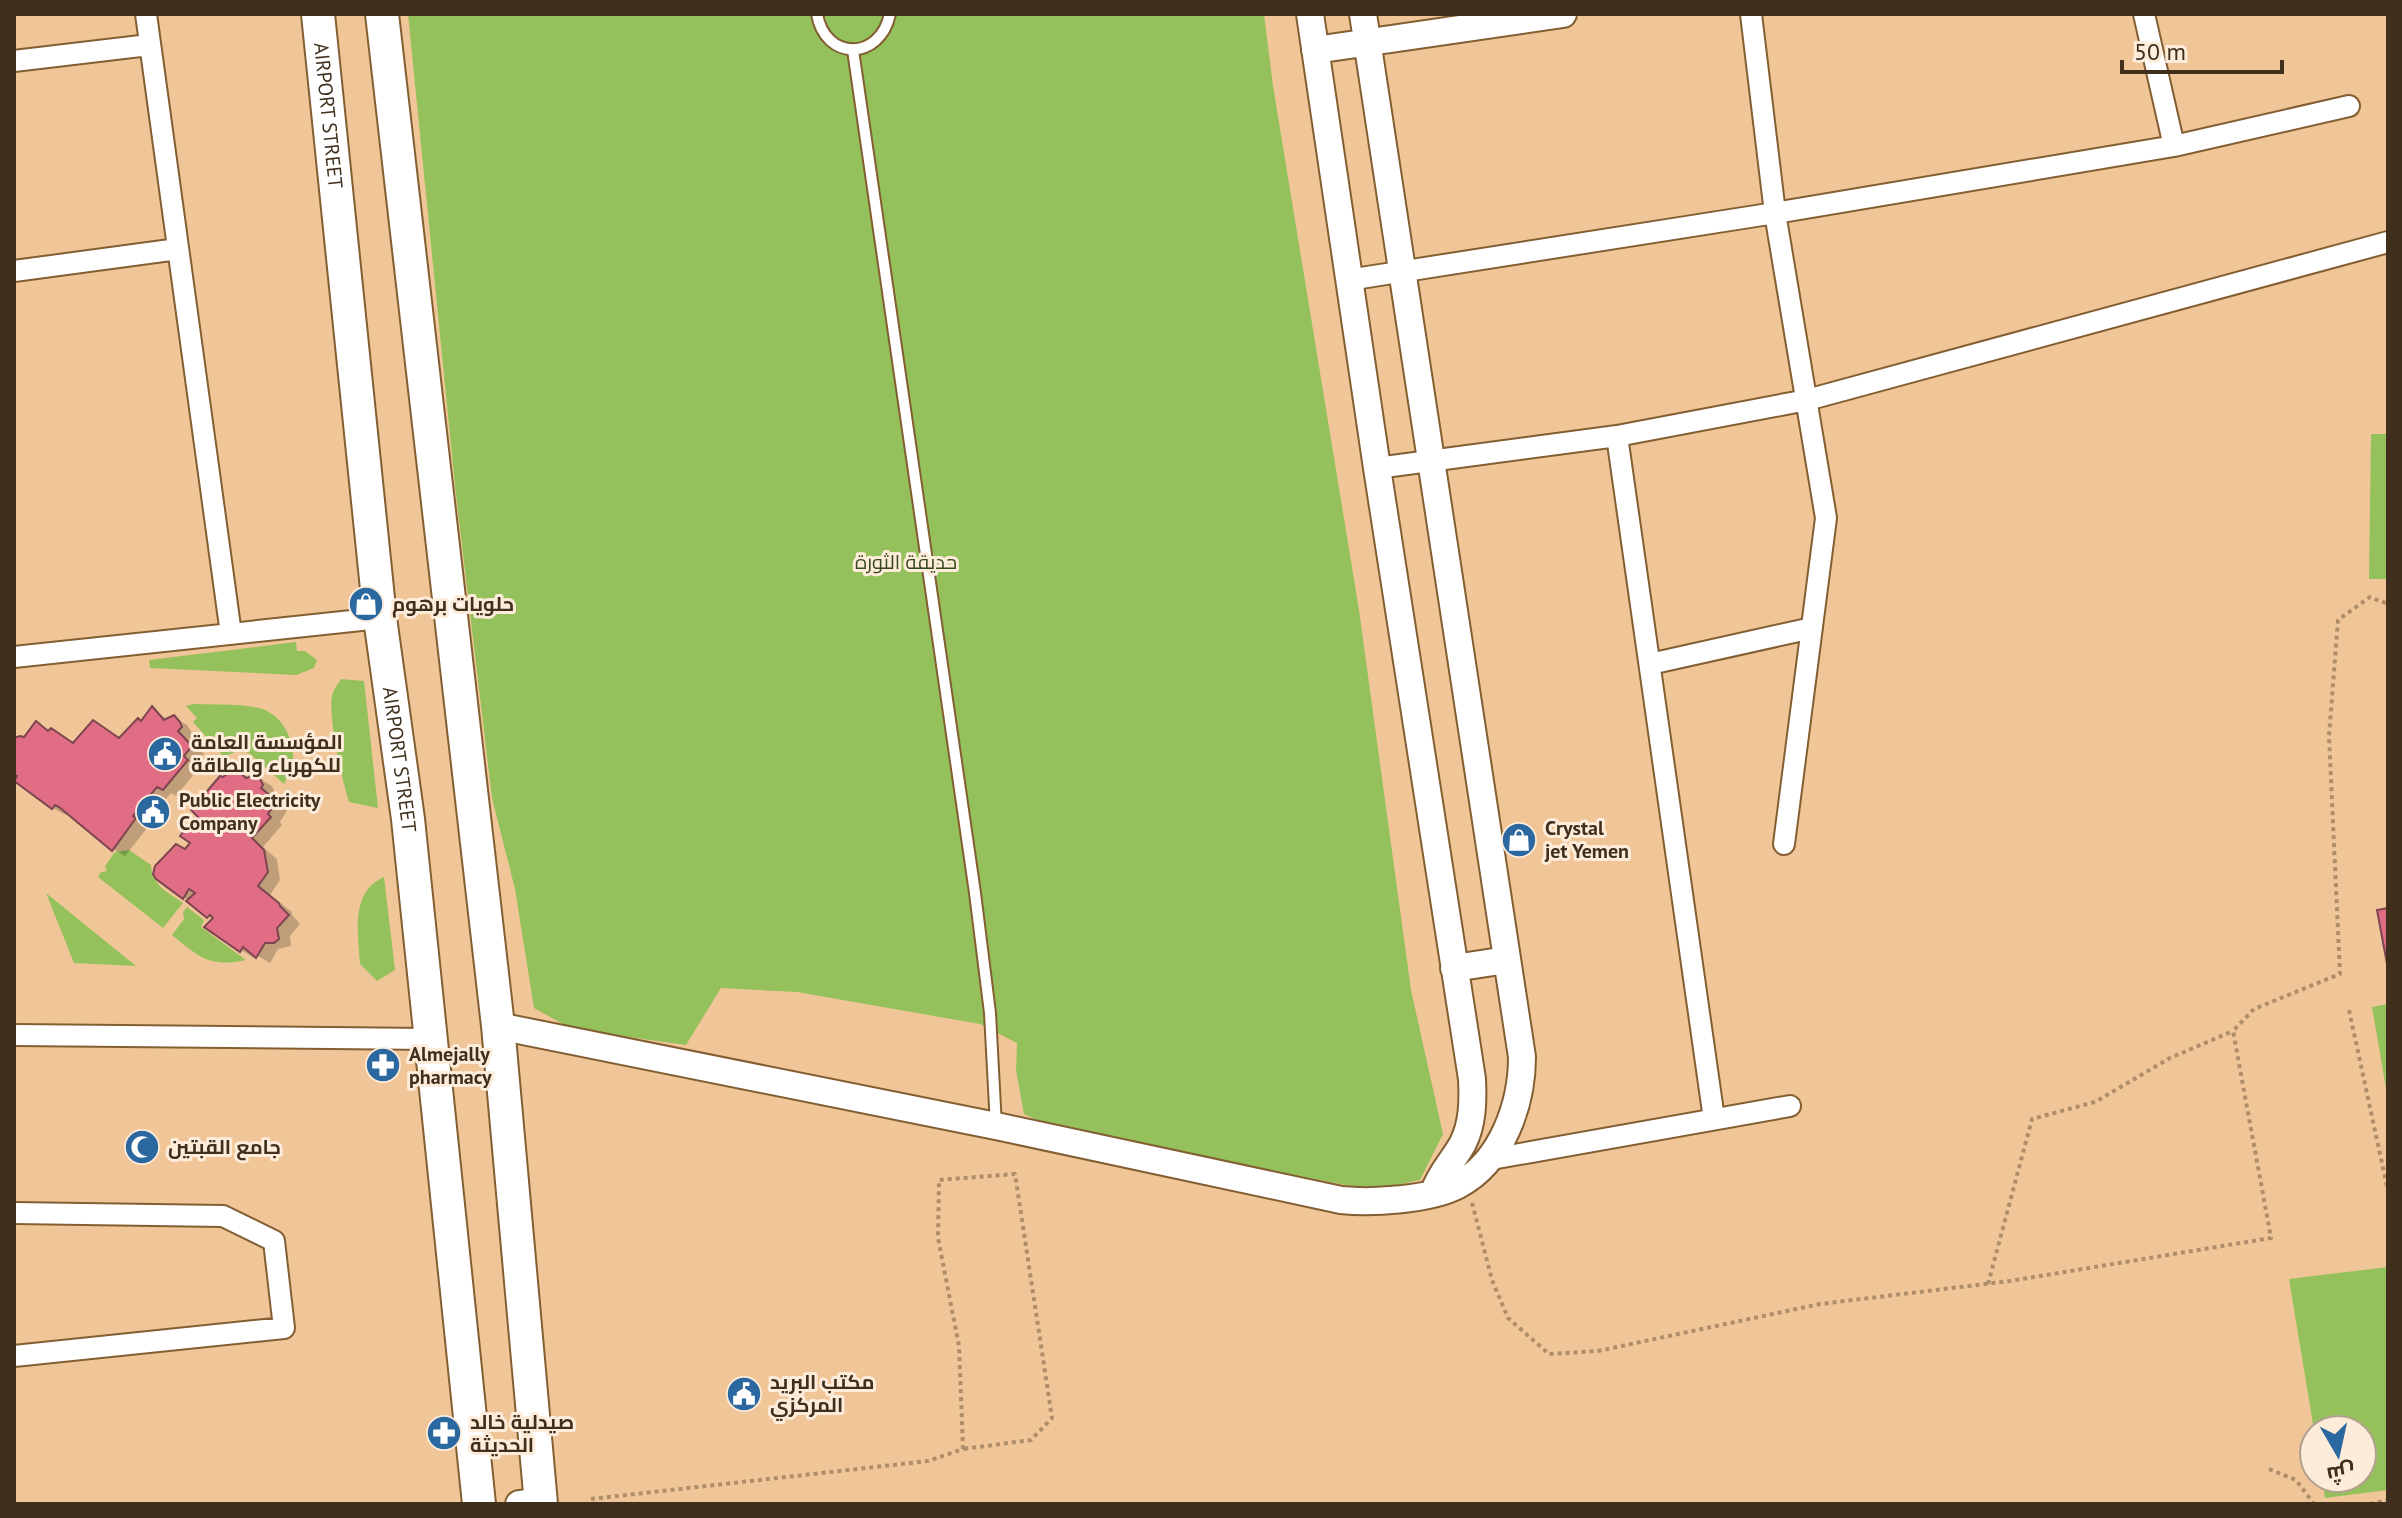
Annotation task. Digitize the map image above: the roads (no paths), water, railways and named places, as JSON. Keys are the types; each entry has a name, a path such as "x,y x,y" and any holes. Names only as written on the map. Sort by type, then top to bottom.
{"main road":[{"name":"AIRPORT STREET","path":"318,14 380,618 408,819 479,1504"},
{"path":"382,14 498,1026 533,1503"}],"street":[{"path":"146,14 231,634"},
{"path":"1310,14 1348,280 1472,1079 1473,1104 1463,1143 1440,1176 1434,1192"},
{"path":"498,1026 996,1126 1341,1200 1387,1201 1451,1188 1466,1180 1493,1151 1510,1123 1522,1080 1522,1057 1363,14"},
{"path":"1315,50 1563,14"},
{"path":"1751,14 1775,213 1826,518 1784,844"},
{"path":"2144,14 2174,146"},
{"path":"14,61 149,45"},
{"path":"1348,280 2174,146 2349,106"},
{"path":"1377,468 1617,436 1807,400 2388,242"},
{"path":"14,271 178,249"},
{"path":"1617,436 1714,1119"},
{"path":"14,657 380,618"},
{"path":"1650,664 1812,628"},
{"path":"1454,968 1507,960"},
{"path":"14,1035 430,1039"},
{"path":"1493,1151 1790,1106"},
{"path":"1468,1128 1493,1151"},
{"path":"14,1213 223,1216 274,1241 284,1328 14,1356"}],"lane":[{"path":"817,14 828,39 853,50 865,48 876,41 885,32 890,14"},
{"path":"853,50 975,893 990,1013 996,1126"}],"place":[{"name":"حلويات برهوم","path":"366,604"},
{"name":"المؤسسة العامة للكهرباء والطاقة","path":"165,754"},
{"name":"Public Electricity Company","path":"153,812"},
{"name":"Crystal jet Yemen","path":"1519,840"},
{"name":"Almejally pharmacy","path":"383,1065"},
{"name":"جامع القبتين","path":"142,1147"},
{"name":"مكتب البريد المركزي","path":"744,1394"},
{"name":"صيدلية خالد الحديثة","path":"444,1433"}],"park label":[{"name":"حديقة الثورة","path":"906,562"}]}
